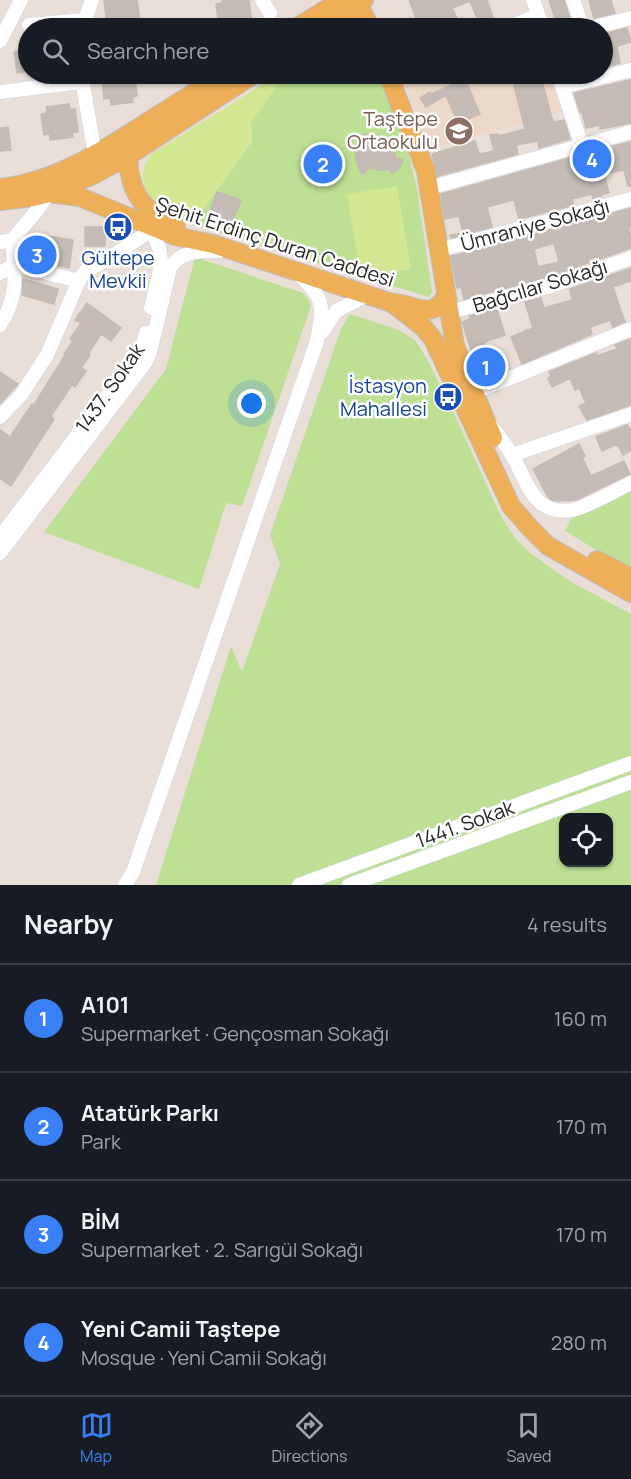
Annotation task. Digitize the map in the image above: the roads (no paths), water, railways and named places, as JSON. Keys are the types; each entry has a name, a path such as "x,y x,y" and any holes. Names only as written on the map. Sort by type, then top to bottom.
{"main road":[{"path":"316,18 348,2"},
{"path":"332,18 348,2"},
{"path":"348,2 362,18"},
{"path":"0,201 49,193 82,180 211,84"},
{"path":"0,188 19,186 46,178 73,167 94,154 122,149 218,84"},
{"path":"122,149 236,84"},
{"path":"398,84 426,171 455,346 482,414 523,502 540,522 564,543 631,578"},
{"path":"122,149 133,186 147,208 165,221 213,244"},
{"name":"Şehit Erdinç Duran Caddesi","path":"49,193 80,197 175,236 213,244 392,303 423,327 433,339 512,506 530,528 548,546 631,593"},
{"path":"392,303 431,310 448,304"},
{"path":"433,339 432,330 445,323 449,325 454,335"}],"street":[{"path":"0,41 21,0"},
{"path":"84,18 92,0"},
{"path":"262,0 270,13"},
{"path":"533,0 539,18"},
{"path":"573,0 579,18"},
{"path":"531,18 538,15"},
{"path":"613,22 631,18"},
{"path":"613,73 631,70"},
{"path":"0,92 46,84"},
{"path":"82,84 94,154"},
{"path":"561,84 582,146"},
{"path":"429,188 631,132"},
{"path":"0,325 10,311 15,284 14,265 6,241 34,214 49,193"},
{"name":"Ümraniye Sokağı","path":"439,250 631,199"},
{"path":"0,417 21,394 47,355 79,281 86,271 105,261 146,226"},
{"name":"1437. Sokak","path":"0,537 143,346 162,258 159,244 146,226"},
{"path":"0,553 145,363 152,346 170,268 174,261 187,254 207,250 235,251"},
{"name":"Bağcılar Sokağı","path":"448,304 551,285 631,258"},
{"path":"0,273 14,265 79,281"},
{"path":"125,885 133,878 317,341 322,309 319,296 293,270"},
{"path":"317,341 336,311 367,295"},
{"path":"473,393 631,329"},
{"path":"482,414 512,455 539,503 552,510 574,510 631,483"},
{"path":"512,455 631,414"},
{"name":"1441. Sokak","path":"299,885 631,763"},
{"name":"1441. Sokak","path":"349,885 631,782"}],"place":[{"name":"Taştepe Ortaokulu","path":"459,131"},
{"name":"Yeni Camii Taştepe","path":"592,159"},
{"name":"Atatürk Parkı","path":"323,164"},
{"name":"Gültepe Mevkii","path":"118,227"},
{"name":"BİM","path":"37,255"},
{"name":"A101","path":"486,367"},
{"name":"İstasyon Mahallesi","path":"448,397"}]}
